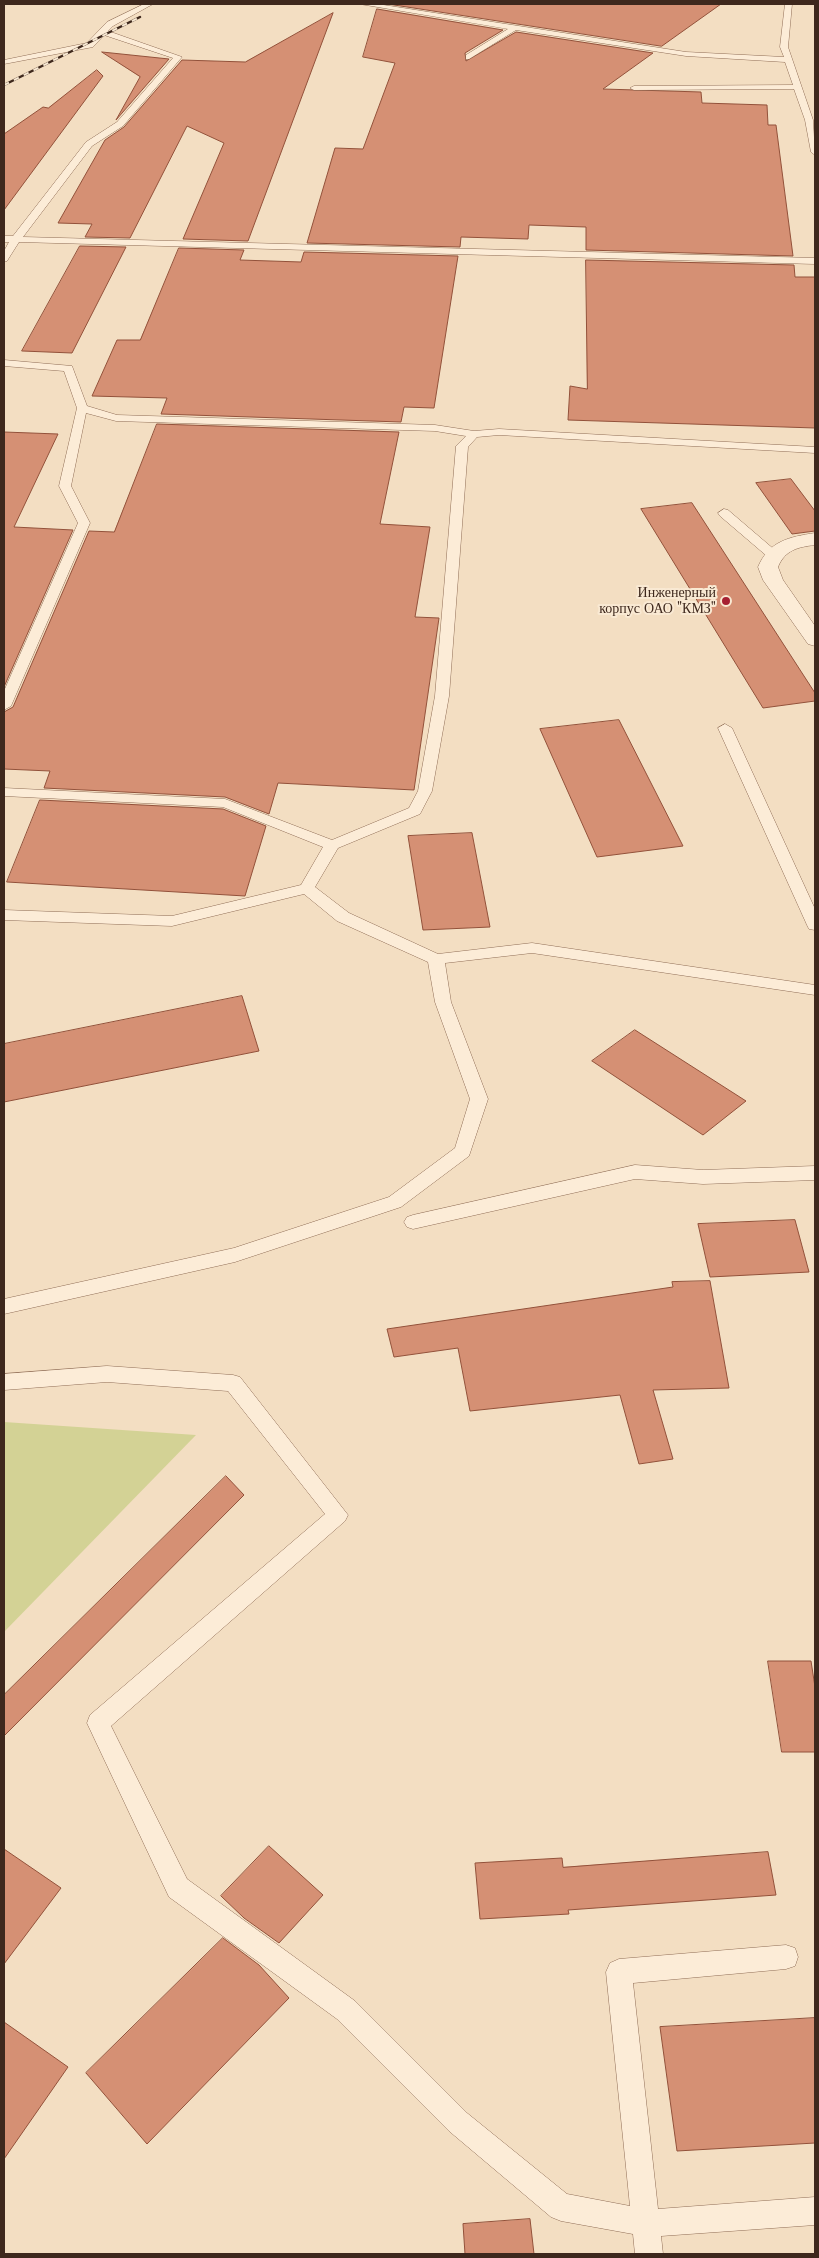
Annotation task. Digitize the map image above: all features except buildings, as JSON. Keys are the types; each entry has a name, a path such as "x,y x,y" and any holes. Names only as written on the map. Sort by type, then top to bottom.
{"street":[{"path":"806,540 782,546 772,554 768,567 773,580 815,640"}],"lane":[{"path":"4,62 90,45 110,24 149,4"},
{"path":"364,4 686,54 788,60"},
{"path":"789,4 784,47 809,120 815,152"},
{"path":"469,57 515,27"},
{"path":"4,259 16,239 89,144 120,124 178,57 103,32"},
{"path":"634,88 798,87"},
{"path":"4,239 815,261"},
{"path":"4,363 68,368 82,408 65,486 84,523 4,706"},
{"path":"82,408 116,418 435,428 474,434 499,432 815,450"},
{"path":"4,916 172,922 307,888 332,845 416,811 425,791 442,696 462,446 474,434"},
{"path":"724,513 772,554"},
{"path":"725,728 815,925"},
{"path":"4,792 225,804 332,845"},
{"path":"307,888 343,917 436,959 532,948 815,990"},
{"path":"4,1307 235,1256 395,1202 463,1151 479,1099 443,1002 436,959"},
{"path":"413,1222 635,1172 703,1177 815,1173"},
{"path":"4,1382 106,1374 233,1383 338,1515 98,1723 178,1888 346,2010 458,2122 561,2207 648,2223 815,2210"},
{"path":"650,2254 619,1972 786,1957"}],"shaded area":[{"path":"4,1422 196,1435 4,1632"}],"railway":[{"path":"4,85 140,17"}],"place":[{"name":"Инженерный корпус ОАО \"КМЗ\"","path":"726,601"}]}
